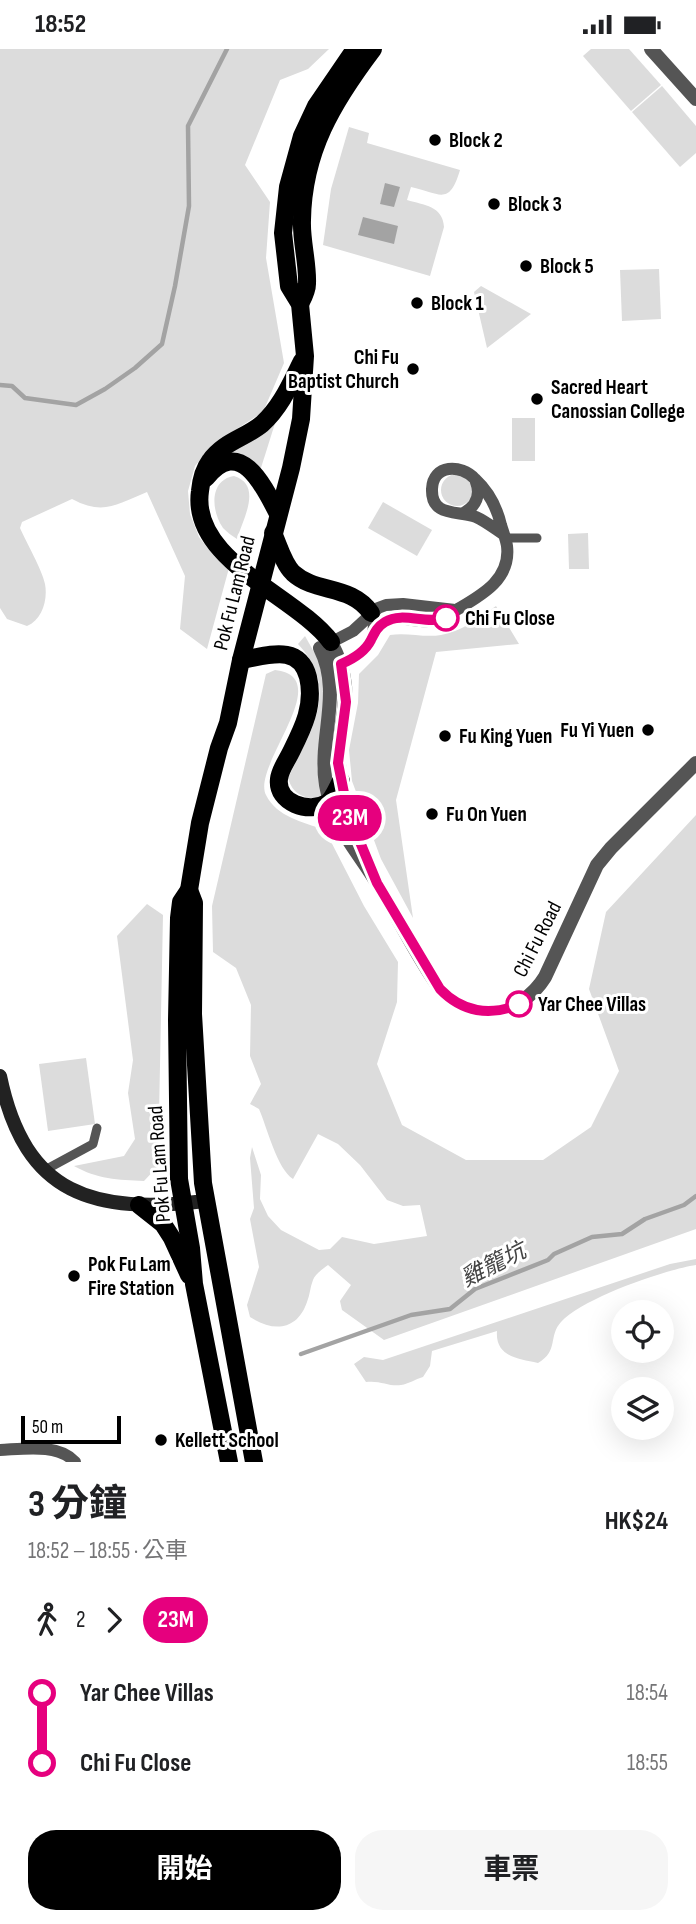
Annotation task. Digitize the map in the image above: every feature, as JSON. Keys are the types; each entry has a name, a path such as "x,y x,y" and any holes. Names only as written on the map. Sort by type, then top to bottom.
{"main road":[{"name":"Pok Fu Lam Road","path":"225,1458 194,1285 178,1160 179,918 181,902 189,890 200,824 219,747 228,723 301,419 304,356 300,304 289,286 284,243 288,187 299,144 316,106 355,49"},
{"name":"Pok Fu Lam Road","path":"300,304 308,286 302,219 312,154 332,108 373,49"},
{"path":"304,356 272,414 257,427 230,442 206,467 200,487 199,509 207,533 223,552 283,602 322,630 325,645"},
{"path":"200,487 219,466 241,464 259,478 278,514"},
{"path":"273,533 286,564 295,574 307,581 356,597 373,622"},
{"path":"241,660 285,653 297,657 309,681 309,709 304,726 281,773 279,784 288,799 301,807 317,807 330,802 341,781"},
{"name":"Pok Fu Lam Road","path":"189,890 194,903 193,1014 201,1162 254,1462"},
{"path":"0,1076 6,1104 18,1134 45,1170 59,1182 88,1197 120,1204 206,1201"},
{"path":"139,1205 163,1224 194,1285"}],"street":[{"path":"651,49 696,99"},
{"path":"325,645 373,622 383,623 392,619 438,621 485,593 500,576 507,553 504,536 491,498 468,471 454,467 440,473 432,485 432,493 438,506 450,514 464,513 478,518 504,536 537,538"},
{"path":"464,513 477,501 478,484 474,477"},
{"path":"335,667 357,656 365,648 378,608 394,604 455,610"},
{"name":"Chi Fu Road","path":"325,645 346,702 339,751 341,781 351,821 377,883"},
{"name":"Chi Fu Road","path":"335,667 324,765 330,802 337,823 377,883 434,980 453,1001 473,1010 490,1012 509,1008 526,999 545,977 586,885 604,856 696,763"},
{"path":"45,1170 93,1144 97,1128"},
{"path":"0,1450 51,1449 75,1462"}],"shaded area":[{"path":"0,49 329,49 308,69 280,80 245,165 270,202 266,258 284,363 263,412 212,445 195,466 188,491 190,514 199,537 214,556 229,568 207,649 180,629 185,576 147,492 119,504 102,507 93,507 72,499 22,522 20,528 43,578 45,603 37,619 27,626 7,619 0,608"},
{"path":"591,49 629,49 661,85 631,111 583,56"},
{"path":"662,86 696,126 696,153 680,167 632,112"},
{"path":"349,127 369,133 367,143 460,170 456,182 447,193 436,194 411,187 407,200 432,207 443,220 444,227 430,276 323,245 331,189"},
{"path":"385,183 400,187 394,207 380,204"},
{"path":"363,217 398,226 394,244 358,235"},
{"path":"659,269 661,319 622,321 620,270"},
{"path":"481,286 531,314 487,348 474,292"},
{"path":"277,417 260,471 217,460"},
{"path":"512,418 535,418 535,461 512,461"},
{"path":"457,474 468,479 473,490 468,501 457,506 446,501 441,490 446,479"},
{"path":"234,476 243,480 249,495 249,503 237,539 223,528 215,505 216,490 220,483"},
{"path":"383,502 432,530 417,556 368,528"},
{"path":"588,533 589,569 569,569 568,534"},
{"path":"496,606 519,644 436,652 396,800 413,918 381,859 352,781 349,750 358,703 359,674 378,655 390,635 435,636 456,631"},
{"path":"305,636 324,670 324,719 317,768 325,798 312,798 297,793 288,778 312,728 320,694 318,678 311,661 298,644"},
{"path":"275,670 292,676 298,688 296,705 270,764 265,782 266,795 284,814 325,830 364,906 398,962 397,1002 377,1064 402,1125 466,1160 543,1160 591,1127 619,1071 589,989 606,912 696,815 696,1229 384,1340 342,1310 340,1301 351,1285 328,1265 314,1278 303,1312 291,1323 283,1326 267,1325 250,1317 247,1305 259,1267 250,1219 254,1208 250,1158 252,1147 261,1175 260,1199 268,1216 281,1230 319,1250 330,1249 342,1237 374,1244 427,1236 420,1205 403,1206 387,1200 360,1165 338,1144 318,1134 293,1179 277,1157 259,1109 250,1104 261,1084 250,1056 251,1005 236,968 213,952 212,906 266,674"},
{"path":"147,904 163,915 158,1166 144,1181 99,1176 74,1166 124,1156 135,1139 128,1093 133,1060 117,936"},
{"path":"86,1058 95,1124 48,1131 39,1064"},
{"path":"696,1259 696,1265 625,1286 572,1313 557,1327 549,1353 538,1363 509,1355 500,1346 497,1331 432,1351 430,1366 423,1377 404,1384 366,1382 354,1364 364,1357 383,1360 670,1264"}],"waterway":[{"path":"0,385 12,386 25,398 76,405 135,368 162,344 189,206 188,126 227,49"},
{"name":"雞籠坑","path":"301,1354 411,1315 450,1309 475,1289 548,1260 554,1254 592,1237 622,1234 645,1219 684,1205 696,1196"}],"bus line":[{"name":"23M","path":"446,618 438,621 392,619 374,631 371,640 357,656 341,664 346,702 340,739 339,773 351,821 377,883 440,989 453,1001 473,1010 500,1011 519,1004"}],"place":[{"name":"Block 2","path":"435,140"},
{"name":"Block 3","path":"494,204"},
{"name":"Block 5","path":"526,266"},
{"name":"Block 1","path":"417,303"},
{"name":"Chi Fu Baptist Church","path":"413,369"},
{"name":"Sacred Heart Canossian College","path":"537,399"},
{"name":"Chi Fu Close","path":"446,618"},
{"name":"Fu Yi Yuen","path":"648,730"},
{"name":"Fu King Yuen","path":"445,736"},
{"name":"Fu On Yuen","path":"432,814"},
{"name":"Yar Chee Villas","path":"519,1004"},
{"name":"Pok Fu Lam Fire Station","path":"74,1276"},
{"name":"Kellett School","path":"161,1440"}]}
